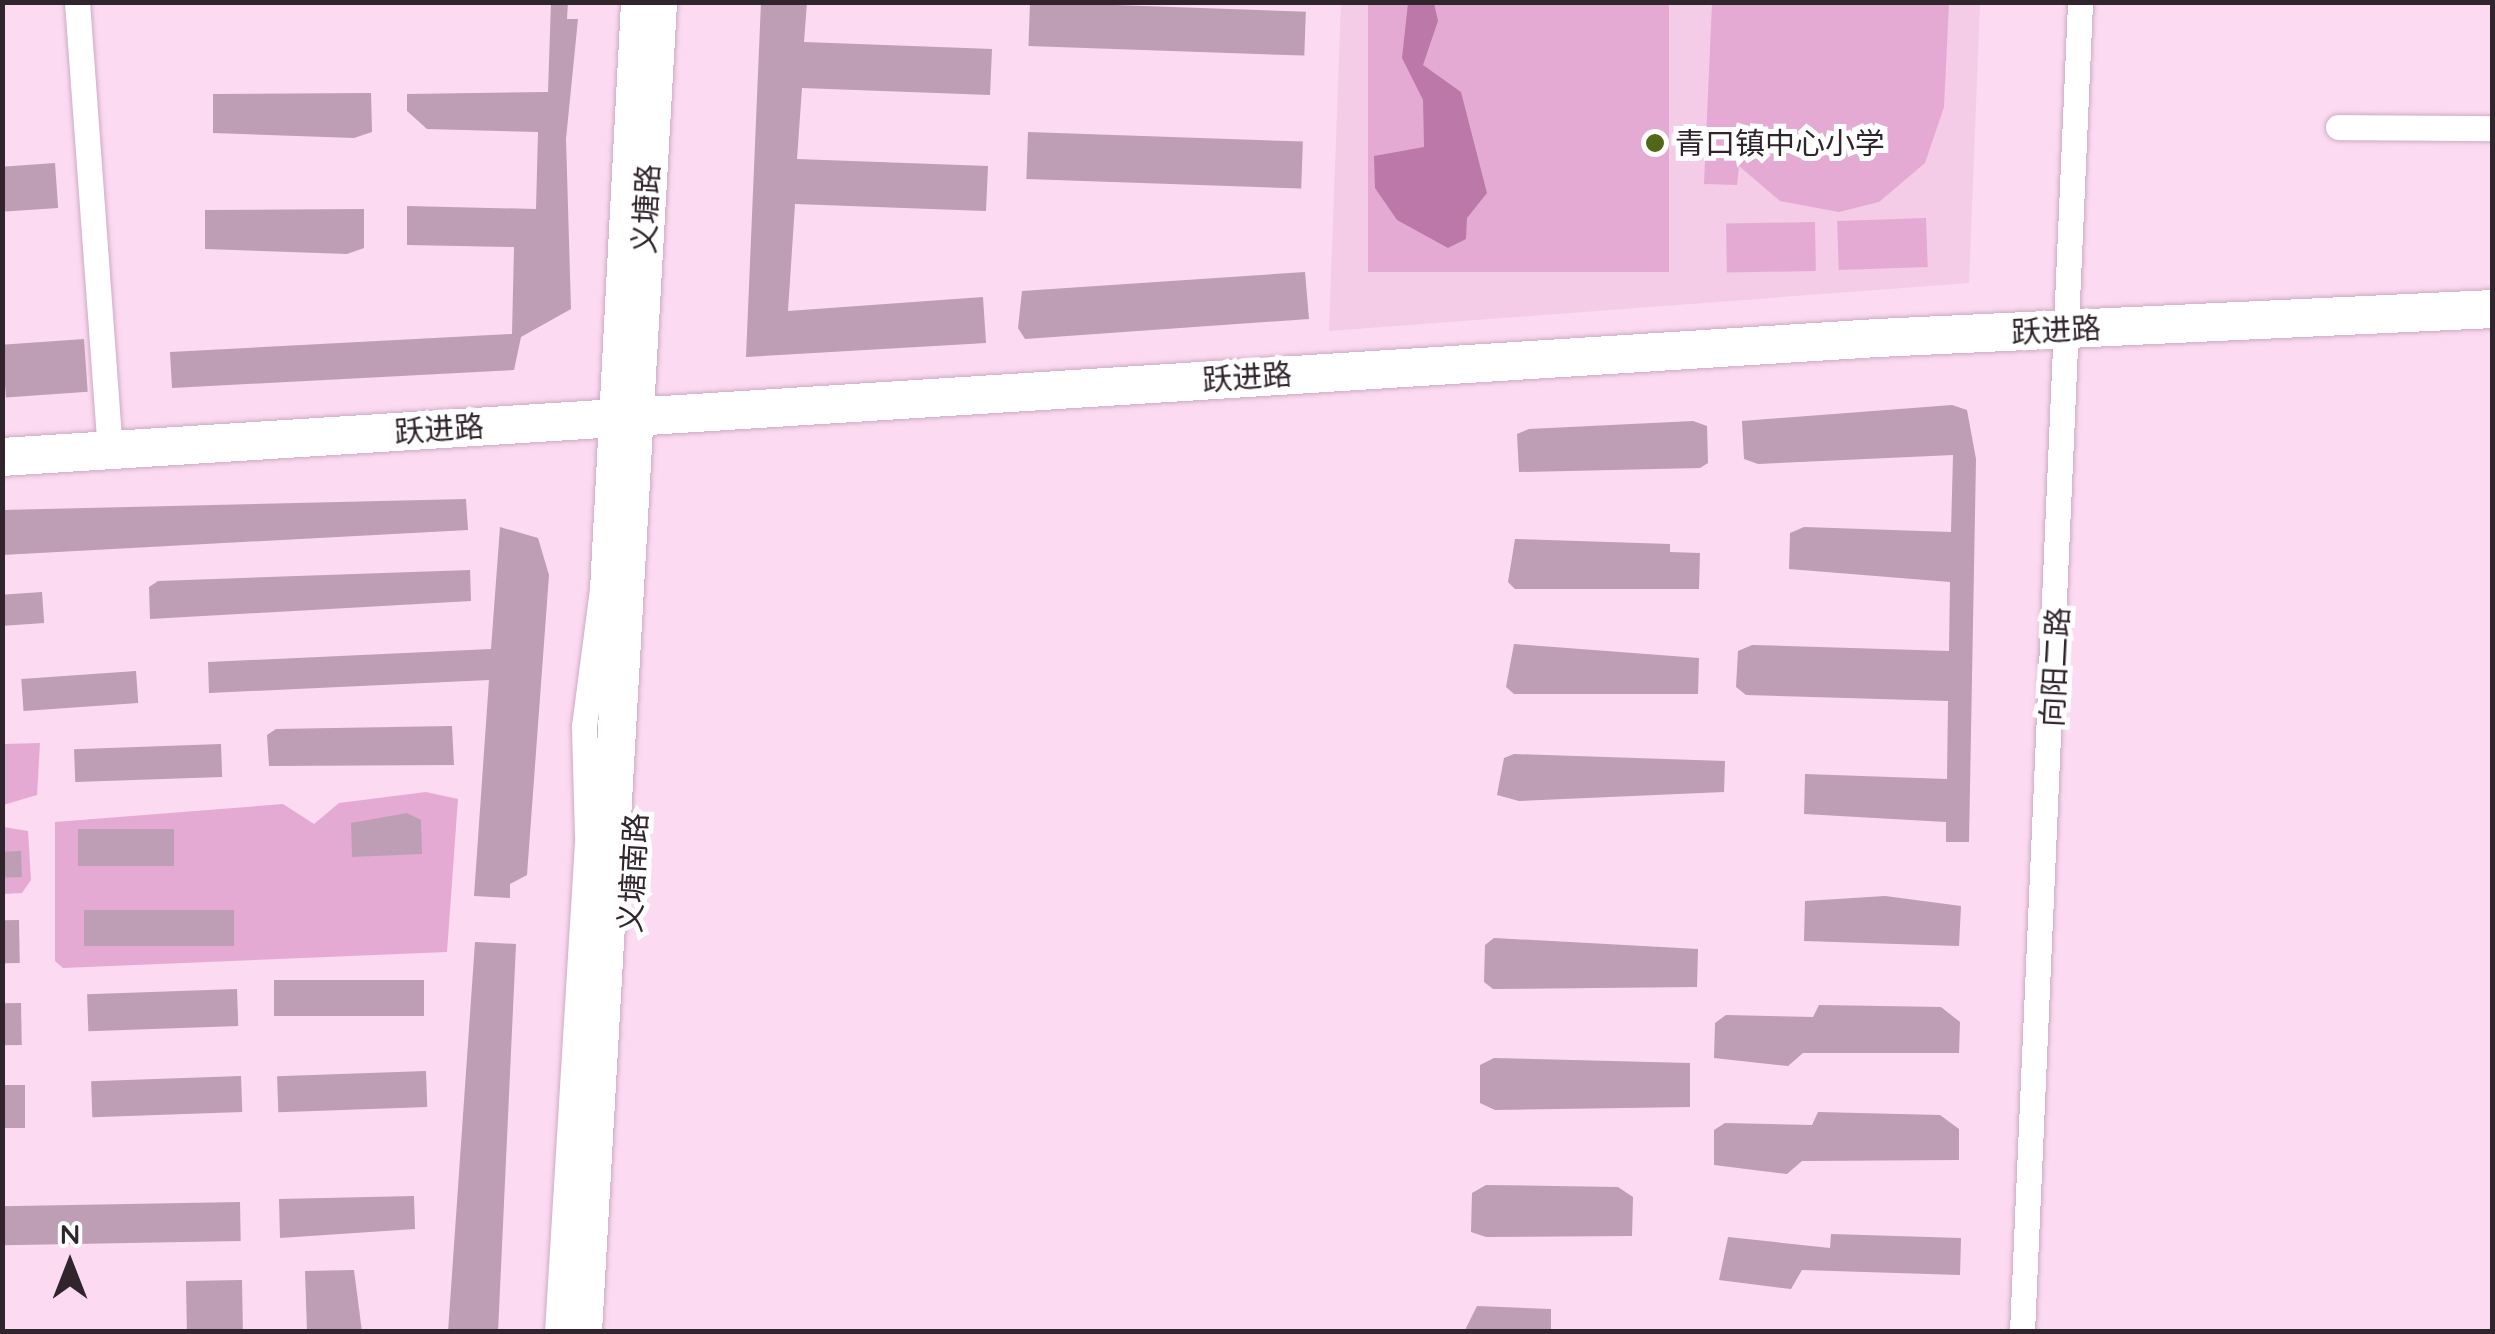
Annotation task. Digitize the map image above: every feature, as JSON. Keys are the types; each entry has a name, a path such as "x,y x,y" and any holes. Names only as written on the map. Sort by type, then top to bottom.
{"main road":[{"name":"义塘路","path":"635,416 658,2"},
{"name":"义塘路","path":"635,416 682,2"},
{"name":"跃进路","path":"2,457 2069,329 2492,309"},
{"name":"义塘南路","path":"583,1332 635,416"},
{"name":"义塘南路","path":"607,1332 635,416"}],"street":[{"path":"77,2 110,450"},
{"path":"557,1332 588,836 584,726 635,416 634,2"},
{"name":"向阳二路","path":"2022,1332 2069,329 2080,2"},
{"path":"2338,127 2492,128"}],"shaded area":[{"name":"青口镇中心小学","path":"1341,3 1980,3 1969,283 1329,331"},
{"path":"1368,3 1669,3 1669,272 1368,272"},
{"path":"1408,3 1434,3 1438,21 1423,65 1461,92 1487,193 1467,218 1466,239 1448,248 1397,220 1375,188 1374,156 1424,147 1423,100 1402,58"},
{"path":"1712,3 1949,3 1944,107 1925,163 1879,202 1839,212 1780,201 1739,166 1737,185 1704,184"},
{"path":"1926,218 1928,267 1839,270 1837,221"},
{"path":"1815,222 1816,271 1727,273 1726,224"},
{"path":"40,743 37,795 3,805 3,744"},
{"path":"426,792 458,799 447,952 63,968 55,961 55,822 283,804 314,824 339,803"},
{"path":"3,827 28,831 31,880 22,893 3,894"}],"building":[{"path":"551,2 568,2 567,19 578,19 566,139 571,309 521,337 514,370 172,388 170,352 512,334 514,247 407,245 407,206 536,209 538,132 427,129 407,111 407,94 548,92"},
{"path":"761,2 807,2 804,42 992,49 990,95 802,88 797,159 988,166 986,211 795,204 788,311 983,297 986,343 746,357"},
{"path":"1030,2 1306,12 1304,56 1028,46"},
{"path":"371,93 372,132 354,138 213,133 213,94"},
{"path":"1028,132 1303,142 1301,189 1026,179"},
{"path":"55,163 58,208 5,212 2,167"},
{"path":"364,209 364,248 347,254 205,249 205,210"},
{"path":"1305,272 1309,319 1025,339 1018,328 1022,291"},
{"path":"84,339 88,392 6,398 2,345"},
{"path":"1952,405 1967,410 1976,459 1969,842 1946,842 1946,822 1804,814 1805,774 1947,779 1948,701 1746,695 1736,687 1738,651 1752,645 1949,651 1950,582 1789,569 1790,533 1804,527 1951,532 1953,455 1758,464 1744,459 1742,421"},
{"path":"1693,421 1707,426 1708,463 1700,468 1519,472 1517,434 1529,429"},
{"path":"466,499 468,530 2,555 2,510"},
{"path":"500,527 538,538 549,575 527,875 510,884 510,898 474,896 489,680 209,693 208,662 491,649"},
{"path":"1515,539 1670,544 1670,552 1700,553 1699,589 1515,589 1508,582"},
{"path":"470,570 471,601 150,619 149,587 158,581"},
{"path":"42,592 44,623 4,626 2,595"},
{"path":"1514,644 1699,658 1698,694 1514,694 1506,687"},
{"path":"136,671 138,703 24,711 21,679"},
{"path":"452,726 454,765 269,766 267,735 276,729"},
{"path":"221,744 222,777 75,782 74,749"},
{"path":"1514,754 1725,761 1724,792 1519,801 1497,795 1504,758"},
{"path":"407,813 421,820 422,854 352,857 351,823"},
{"path":"78,829 174,829 174,866 78,866"},
{"path":"21,851 22,877 3,878 2,852"},
{"path":"1885,896 1961,906 1959,946 1804,941 1805,901"},
{"path":"84,910 234,910 234,946 84,946"},
{"path":"2,920 19,920 20,963 3,963"},
{"path":"1494,938 1698,949 1697,987 1493,989 1484,982 1485,945"},
{"path":"475,942 516,944 498,1332 448,1332"},
{"path":"274,980 424,980 424,1016 274,1016"},
{"path":"237,989 238,1026 88,1031 87,994"},
{"path":"2,1003 21,1003 22,1045 3,1045"},
{"path":"1819,1005 1941,1007 1960,1022 1959,1053 1803,1053 1788,1066 1714,1058 1715,1023 1726,1015 1813,1017"},
{"path":"1494,1058 1690,1063 1690,1107 1495,1110 1480,1103 1480,1065"},
{"path":"426,1071 427,1107 278,1112 277,1076"},
{"path":"241,1076 242,1112 92,1117 91,1081"},
{"path":"2,1085 25,1085 25,1128 2,1128"},
{"path":"1818,1112 1940,1115 1959,1129 1959,1160 1802,1161 1787,1174 1714,1165 1714,1130 1725,1123 1812,1125"},
{"path":"1486,1185 1618,1187 1633,1197 1632,1236 1486,1237 1471,1232 1472,1193"},
{"path":"414,1196 415,1229 280,1238 279,1199"},
{"path":"240,1202 241,1241 3,1245 2,1206"},
{"path":"1831,1234 1961,1238 1960,1275 1802,1270 1791,1289 1719,1280 1728,1237 1830,1248"},
{"path":"354,1270 362,1332 307,1332 305,1271"},
{"path":"242,1280 243,1330 187,1331 186,1281"},
{"path":"1477,1306 1551,1309 1551,1332 1464,1332"}],"place":[{"name":"青口镇中心小学","path":"1655,143"}]}
